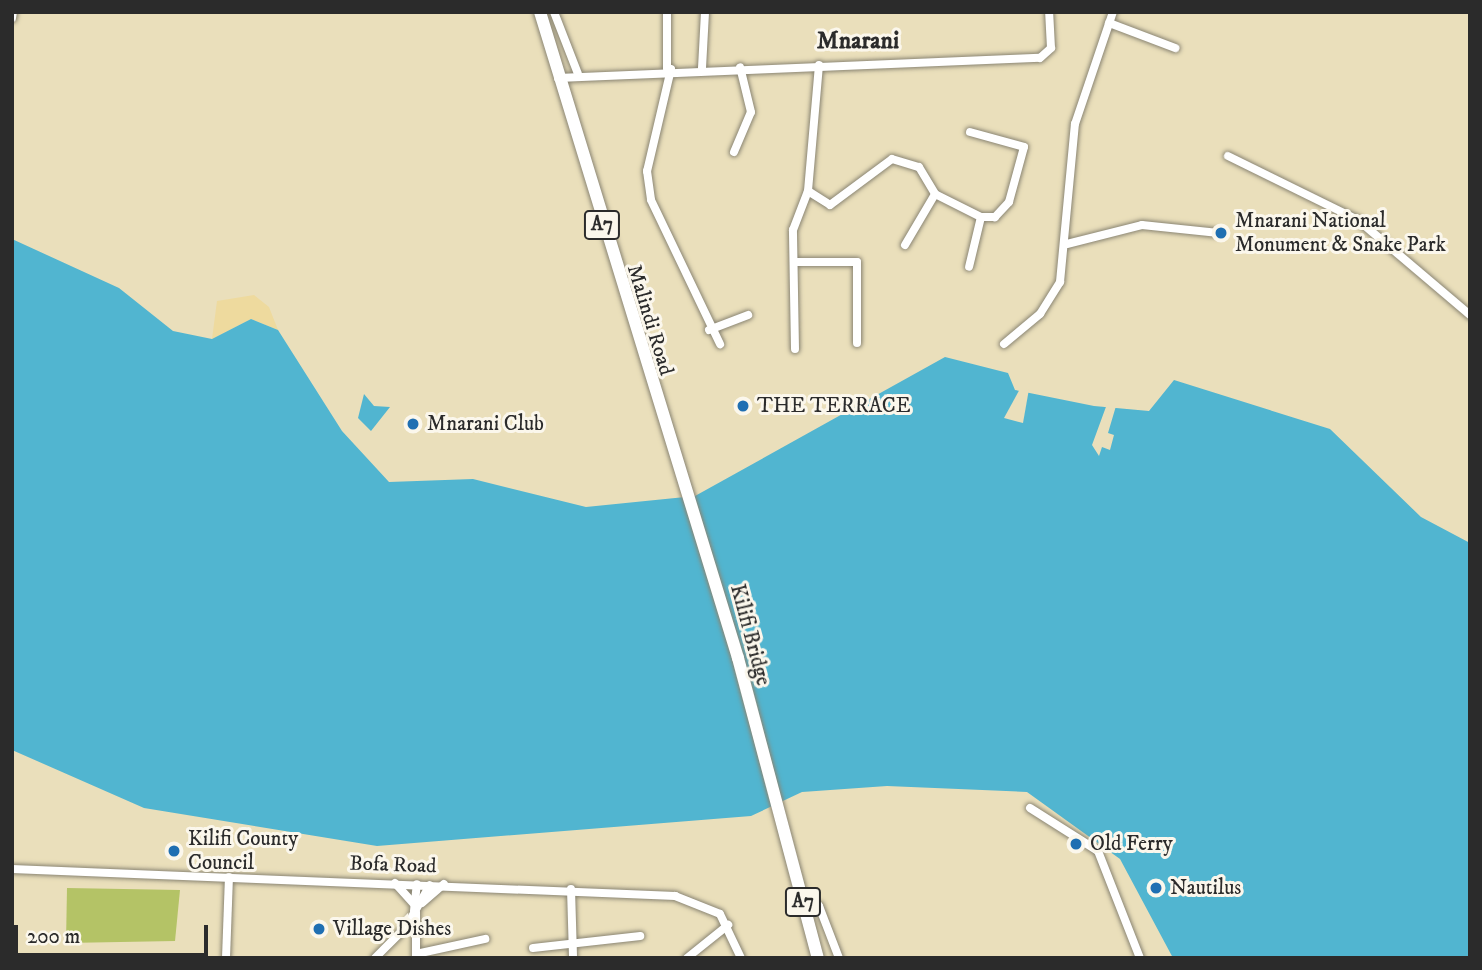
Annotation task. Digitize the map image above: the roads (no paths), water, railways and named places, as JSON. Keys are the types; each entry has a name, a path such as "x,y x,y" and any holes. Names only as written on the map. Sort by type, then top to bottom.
{"highway":[{"name":"Malindi Road","path":"540,12 667,437"},
{"name":"Kilifi Bridge","path":"667,437 738,658 786,846 806,911"},
{"name":"A7","path":"806,911 818,958"}],"street":[{"path":"12,18 13,12"},
{"path":"554,12 578,74"},
{"path":"667,12 669,69 647,171 652,200 709,330 720,344"},
{"path":"702,68 705,12"},
{"path":"558,78 578,74 669,69 1040,58 1051,48 1049,12"},
{"path":"1004,344 1054,295 1067,244 1075,124 1113,12"},
{"path":"1109,23 1175,48"},
{"path":"795,349 793,230 808,191 819,65"},
{"path":"734,152 751,112 740,67"},
{"path":"808,191 830,205 891,159 919,167 935,194 981,217 995,217 1009,202 1024,147 970,132"},
{"path":"1228,156 1357,220 1467,306 1470,315"},
{"path":"905,245 935,194"},
{"path":"969,267 981,217"},
{"path":"1067,244 1142,225 1219,233"},
{"path":"794,262 857,262 857,343"},
{"path":"709,330 748,315"},
{"path":"1030,808 1098,851 1139,958"},
{"name":"Bofa Road","path":"12,869 571,889 692,899 728,925"},
{"path":"226,958 229,877"},
{"path":"395,883 416,910"},
{"path":"417,884 416,956 485,939"},
{"path":"375,958 416,910 444,884"},
{"path":"416,910 430,885"},
{"path":"571,889 573,958"},
{"path":"806,911 819,906 839,958"},
{"path":"687,958 728,925 741,958"},
{"path":"533,948 572,947 640,936"}],"water":[{"path":"12,239 119,288 173,331 212,339 251,319 278,330 342,431 389,482 473,479 586,507 695,496 945,357 1008,373 1015,390 1094,406 1149,411 1174,380 1330,429 1421,517 1470,543 1470,958 1173,958 1120,859 1027,792 887,786 802,792 751,816 377,846 144,808 12,750"},
{"path":"364,394 374,406 390,407 371,431 358,418"}],"place":[{"name":"Mnarani National Monument & Snake Park","path":"1221,233"},
{"name":"THE TERRACE","path":"743,406"},
{"name":"Mnarani Club","path":"413,424"},
{"name":"Old Ferry","path":"1076,844"},
{"name":"Kilifi County Council","path":"174,851"},
{"name":"Nautilus","path":"1156,888"},
{"name":"Village Dishes","path":"319,929"}],"district":[{"name":"Mnarani","path":"858,42"}]}
